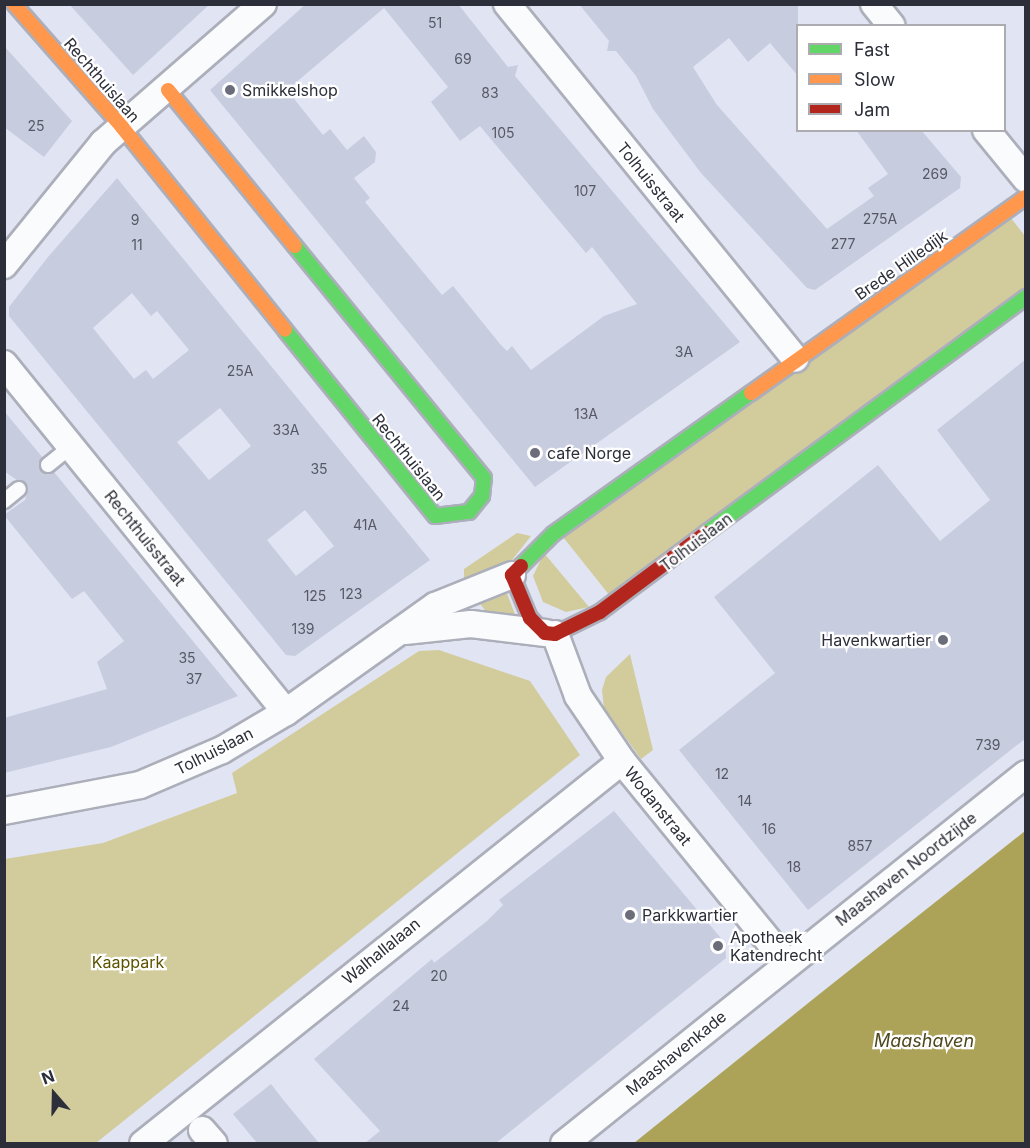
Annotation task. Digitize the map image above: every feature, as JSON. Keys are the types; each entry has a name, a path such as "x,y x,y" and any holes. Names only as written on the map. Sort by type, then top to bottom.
{"street":[{"name":"Rechthuislaan","path":"14,4 122,128 435,516 469,512 482,496 484,478 168,90"},
{"path":"4,265 122,128 168,90 263,4"},
{"name":"Tolhuisstraat","path":"507,4 795,359"},
{"path":"988,132 1026,179"},
{"name":"Brede Hilledijk","path":"795,359 1026,197"},
{"name":"Tolhuislaan","path":"399,632 471,624 550,634 600,612 1026,297"},
{"name":"Tolhuislaan","path":"4,811 140,785 222,750 286,712 435,606 512,575 582,511 795,359"},
{"name":"Rechthuisstraat","path":"4,364 286,712"},
{"path":"512,575 530,618 550,634"},
{"name":"Wodanstraat","path":"550,634 578,696 622,761 787,963"},
{"name":"Walhallalaan","path":"143,1143 622,761"},
{"name":"Maashaven Noordzijde","path":"787,963 1026,774"},
{"name":"Maashavenkade","path":"564,1143 787,963"}],"lane":[{"path":"48,465 70,447"},
{"path":"4,501 19,489"}],"green space":[{"path":"1011,218 1025,236 1025,288 610,596 563,537"},
{"path":"517,533 531,536 509,564 464,585 464,569"},
{"path":"544,553 589,607 566,612 543,602 533,576"},
{"path":"505,588 516,617 489,616 476,598"},
{"name":"Kaappark","path":"439,650 530,681 580,755 96,1143 5,1143 5,859 103,843 237,793 232,773 419,651"},
{"path":"630,654 653,750 641,759 604,708 602,690 606,677"}],"water":[{"name":"Maashaven","path":"1025,831 1025,1143 634,1143 817,996"}],"building":[{"path":"69,4 210,4 133,75"},
{"path":"306,4 458,4 508,67 518,65 515,76 740,342 535,487 210,90","holes":["384,8 448,87 431,102 460,141 480,126 586,253 592,247 637,304 604,316 531,370 512,346 507,351 500,344 453,286 442,295 365,202 370,198 354,178 375,162 376,152 364,136 347,150 330,129 323,135 287,90"]},
{"path":"579,4 798,4 796,74 770,43 748,62 729,38 693,67 717,105 827,229 874,196 868,188 888,174 857,132 923,132 961,177 960,188 815,290 807,288 701,173 653,109 636,76 616,51 607,51 609,41"},
{"path":"4,46 72,121 44,157 4,127"},
{"path":"117,178 430,560 295,656 286,655 9,316 9,307 48,257","holes":["132,293 151,316 157,311 189,350 153,379 146,370 134,379 93,328","220,408 251,446 209,480 177,442","305,510 334,546 296,576 267,540"]},
{"name":"Havenkwartier","path":"1026,359 1026,738 808,910 679,750 775,673 714,597 878,465 940,541 990,500 937,430"},
{"path":"4,411 43,458 41,471 54,472 238,696 111,747 4,773 4,718 107,689 97,662 124,641 84,591 72,599 4,515 25,500 28,488 4,471"},
{"path":"614,811 725,943 726,958 496,1143 365,1143 380,1131 314,1059 432,959 434,963 487,921 503,905 499,900"},
{"path":"271,1084 319,1143 257,1143 233,1114"}],"traffic: fast":[{"path":"285,330 435,516 469,512 482,496 484,478 295,246"},
{"path":"706,533 1026,297"},
{"path":"521,566 553,534 751,393"}],"traffic: slow":[{"path":"14,4 122,127 285,330"},
{"path":"168,90 295,246"},
{"path":"751,393 1026,197"}],"traffic: jam":[{"path":"521,566 512,575 530,618 545,633 555,634 600,612 706,533"}],"place":[{"name":"Smikkelshop","path":"230,90"},
{"name":"cafe Norge","path":"535,453"},
{"name":"Havenkwartier","path":"943,640"},
{"name":"Parkkwartier","path":"630,915"},
{"name":"Apotheek Katendrecht","path":"718,946"}]}
